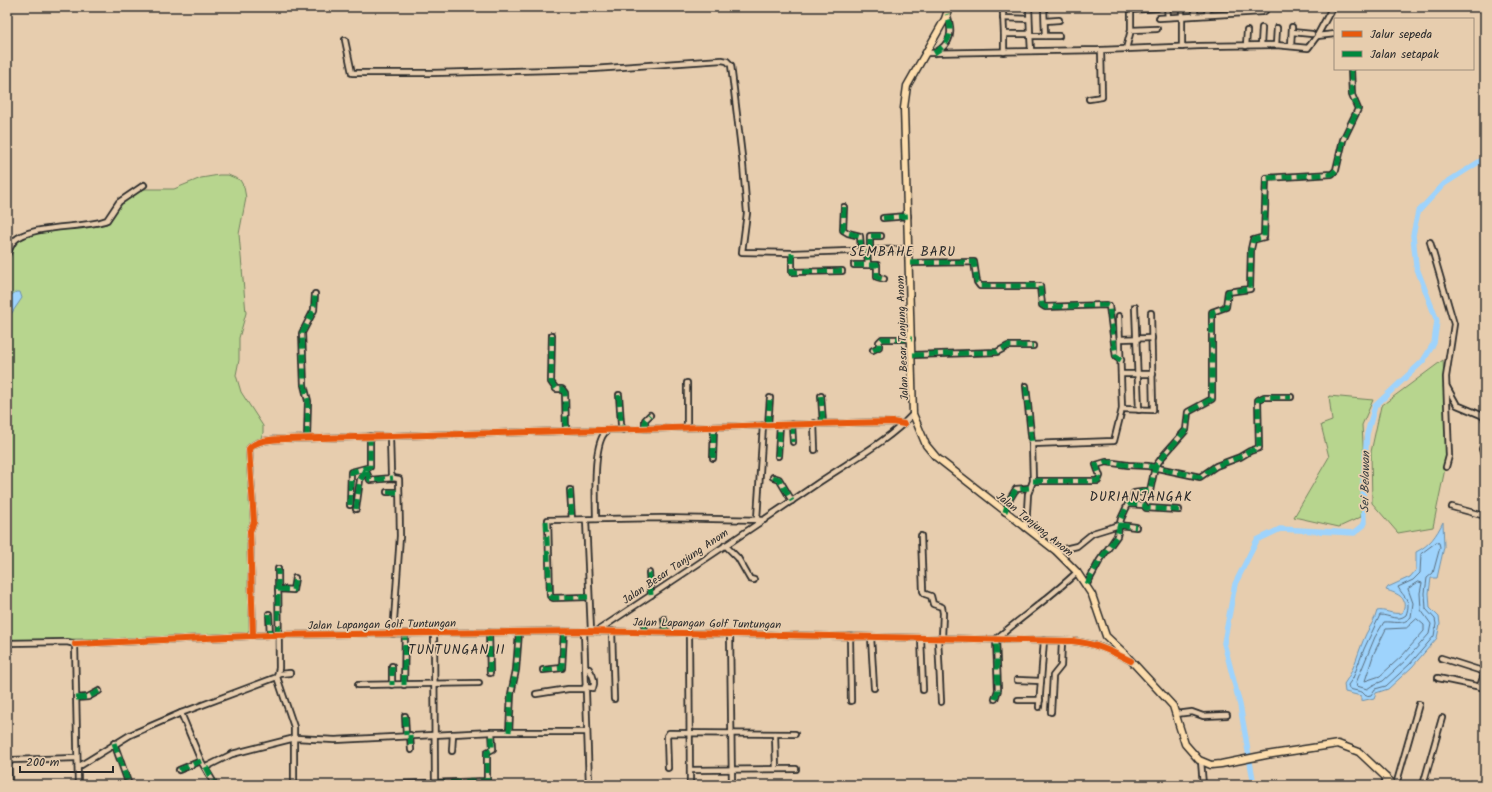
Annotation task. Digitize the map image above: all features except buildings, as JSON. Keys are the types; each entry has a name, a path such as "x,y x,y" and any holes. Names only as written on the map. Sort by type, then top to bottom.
{"main road":[{"name":"Jalan Besar Tanjung Anom","path":"914,414 904,118 905,92 910,80 947,14 949,7"},
{"name":"Jalan Tanjung Anom","path":"914,414 926,445 936,457 1056,551 1077,572 1087,584 1106,636 1131,661"},
{"name":"Jalan Lapangan Golf Tuntungan","path":"1131,661 1170,703 1176,714 1186,744 1191,752 1202,761"},
{"path":"1202,761 1214,765 1328,744 1345,746 1362,754 1395,785"}],"street":[{"path":"1029,7 1031,51"},
{"path":"1044,7 1045,36"},
{"path":"1167,7 1168,17"},
{"path":"1182,7 1182,46"},
{"path":"1195,7 1195,15"},
{"path":"1207,15 1208,7"},
{"path":"1158,18 1262,12 1265,11 1265,7"},
{"path":"1126,49 1131,30 1131,9 1156,8"},
{"path":"926,53 1101,50 1182,46 1276,45 1308,48 1332,8"},
{"path":"934,53 944,48 948,42 951,30 947,14"},
{"path":"1004,52 1003,16 1029,18"},
{"path":"1045,21 1059,20"},
{"path":"1261,46 1262,28"},
{"path":"1276,45 1277,28"},
{"path":"1131,30 1157,29"},
{"path":"1291,46 1292,29 1315,35 1334,34"},
{"path":"1246,31 1246,46"},
{"path":"1004,34 1060,36"},
{"path":"345,40 352,73 431,73 593,69 715,60 728,61 731,65 747,213 742,252 792,253 909,249"},
{"path":"1089,100 1102,97 1101,50"},
{"path":"1132,503 1134,493 1150,491 1155,467 1186,430 1188,412 1190,409 1212,399 1212,312 1226,307 1228,292 1250,289 1251,249 1253,240 1264,237 1266,178 1332,174 1336,170 1343,140 1358,109 1352,95 1351,70"},
{"path":"7,255 14,242 25,235 50,229 91,224 107,220 119,202 144,185"},
{"path":"844,207 842,230 860,236 861,250"},
{"path":"883,218 908,216"},
{"path":"868,265 870,236 881,236"},
{"path":"1430,242 1454,324 1454,333 1447,362 1446,385 1449,456 1446,467"},
{"path":"792,253 792,272 842,271"},
{"path":"910,264 974,262 977,282 980,286 1040,286 1042,305 1045,307 1107,304 1109,306 1116,357 1121,360"},
{"path":"854,265 877,265 878,277 884,279"},
{"path":"307,438 308,401 304,385 302,333 314,310 315,294"},
{"path":"1135,307 1139,410"},
{"path":"1122,409 1153,410 1151,314"},
{"path":"1032,444 1114,442 1122,409 1119,316"},
{"path":"552,335 551,382 556,389 562,389 565,393 566,431"},
{"path":"1120,339 1152,338"},
{"path":"873,350 879,347 879,342 882,339 912,339"},
{"path":"913,355 997,352 1008,346 1033,346"},
{"path":"1122,374 1153,374"},
{"path":"688,383 688,427"},
{"path":"1446,385 1457,405 1481,415 1485,419"},
{"path":"1026,386 1032,444 1033,481 1029,488 1026,528"},
{"path":"619,395 621,424 623,430"},
{"path":"821,396 823,423"},
{"path":"1033,481 1098,480 1100,476 1096,467 1100,463 1155,467 1200,477 1216,466 1259,448 1258,400 1264,397 1290,397"},
{"path":"768,425 770,398"},
{"name":"Jalan Besar Tanjung Anom","path":"596,631 792,501 904,424 914,414"},
{"path":"645,429 645,420 650,415"},
{"path":"253,636 250,531 254,522 249,449 252,446 272,440 307,438 606,431 823,423 893,422 904,424"},
{"path":"792,424 793,442"},
{"path":"814,424 815,450"},
{"path":"757,519 763,425"},
{"path":"778,456 780,425"},
{"path":"713,458 714,427"},
{"path":"596,519 597,450 600,437 606,431"},
{"path":"356,509 360,480 370,467 370,436"},
{"path":"390,436 391,474 393,478"},
{"path":"1485,442 1482,449 1485,458"},
{"path":"367,470 370,480 393,478 399,479 400,536 393,634"},
{"path":"350,505 352,472 367,470"},
{"path":"773,477 779,479 792,501"},
{"path":"1005,512 1008,502 1016,489 1029,488"},
{"path":"570,490 572,520"},
{"path":"387,492 399,492"},
{"path":"1087,584 1100,560 1117,536 1119,525 1127,505 1132,503 1145,505 1146,508 1179,510"},
{"path":"1452,507 1485,516"},
{"path":"588,597 553,598 550,596 546,521 596,519 764,520"},
{"path":"586,520 588,597 591,631"},
{"path":"1056,551 1077,546 1093,533 1119,525 1136,527"},
{"path":"921,536 923,591 925,594 931,596 933,604 942,606 943,613 940,638 941,702"},
{"path":"725,545 738,558 750,579 754,580"},
{"path":"278,569 278,675 294,727 294,785"},
{"path":"995,699 998,690 996,639 1036,606 1054,594 1077,572"},
{"path":"649,573 651,595"},
{"path":"278,590 293,590 295,586 295,578"},
{"path":"269,614 270,635"},
{"path":"664,619 666,633"},
{"path":"644,623 645,632"},
{"path":"543,670 562,668 564,631"},
{"path":"584,631 589,785"},
{"path":"612,631 614,699"},
{"name":"Jalan Lapangan Golf Tuntungan","path":"7,643 67,642 75,644 270,635 612,631 1062,641 1093,644 1111,650 1131,661"},
{"path":"434,632 435,784"},
{"path":"489,632 490,673"},
{"path":"509,732 510,694 516,670 519,632"},
{"path":"404,685 405,633"},
{"path":"689,633 690,785"},
{"path":"730,634 732,785"},
{"path":"850,636 851,701"},
{"path":"871,637 874,688"},
{"path":"921,638 923,690"},
{"path":"1039,707 1044,640"},
{"path":"1050,712 1053,676 1061,666 1062,641"},
{"path":"75,644 78,785"},
{"path":"1441,658 1485,672 1480,687"},
{"path":"392,666 392,685"},
{"path":"536,694 568,689 594,688 594,676 589,669 585,668"},
{"path":"78,767 114,743 181,712 278,675 290,673"},
{"path":"1438,678 1480,687 1485,690"},
{"path":"1017,680 1041,680"},
{"path":"358,685 478,683"},
{"path":"76,698 88,697 99,691"},
{"path":"1018,700 1040,700"},
{"path":"1395,785 1419,704"},
{"path":"181,712 202,761 215,785"},
{"path":"1176,714 1193,712 1203,716 1227,715"},
{"path":"405,716 411,750"},
{"path":"1423,785 1442,718"},
{"path":"206,767 232,754 295,738 335,740 408,735 492,732 587,732"},
{"path":"378,785 487,781 486,752 492,750 492,732"},
{"path":"452,751 453,734"},
{"path":"668,768 668,734 795,734"},
{"path":"775,734 776,770"},
{"path":"114,743 128,785"},
{"path":"8,785 8,764 12,760 78,758"},
{"path":"179,770 202,761"},
{"path":"1202,761 1203,785"},
{"path":"690,770 796,769"},
{"path":"1384,785 1386,777"}],"green space":[{"path":"228,175 240,180 244,187 246,198 239,234 246,313 239,338 239,360 236,375 241,392 263,426 263,433 260,441 250,444 247,448 252,520 248,529 252,623 250,629 243,637 7,640 7,260 16,240 49,230 92,227 107,224 119,205 142,189 174,189 201,178"},
{"path":"1443,360 1448,454 1433,527 1398,533 1372,503 1371,452 1381,406"},
{"path":"1329,396 1373,400 1362,425 1364,462 1361,517 1339,527 1294,517 1329,457 1321,425 1332,421"}],"water":[{"path":"16,292 20,292 22,298 7,320 7,298"},
{"path":"1443,522 1444,547 1437,578 1431,578 1429,593 1430,608 1439,617 1440,624 1437,638 1412,667 1388,689 1376,693 1374,698 1361,701 1361,696 1345,692 1344,684 1354,666 1363,640 1374,620 1377,611 1402,613 1404,604 1402,597 1386,590 1388,587 1410,577 1416,570 1416,552 1432,540"}],"waterway":[{"name":"Sei Belawan","path":"1254,785 1240,705 1224,643 1235,584 1257,540 1280,529 1354,533 1364,525 1363,483 1367,434 1375,406 1423,361 1434,343 1437,321 1416,266 1413,235 1418,212 1444,184 1485,158"}],"marked path":[{"path":"934,53 944,45 949,36 950,26 947,14"},
{"path":"1132,503 1134,493 1150,491 1155,467 1186,430 1188,412 1212,399 1212,312 1226,307 1228,292 1250,289 1251,249 1253,240 1264,237 1266,178 1332,174 1336,170 1343,140 1358,109 1352,95 1351,70"},
{"path":"844,207 843,230 860,236 861,250"},
{"path":"883,218 908,216"},
{"path":"870,250 870,236 881,236"},
{"path":"867,250 868,265"},
{"path":"792,253 792,272 842,271"},
{"path":"910,263 974,262 977,282 980,286 1040,286 1042,305 1045,307 1107,305 1109,306 1116,357 1121,360"},
{"path":"854,265 877,265 877,277 884,279"},
{"path":"307,438 308,401 304,385 302,333 314,310 315,294"},
{"path":"552,335 551,382 556,389 562,389 565,393 566,431"},
{"path":"873,350 879,347 879,342 882,339 912,339"},
{"path":"913,355 997,352 1008,346 1033,346"},
{"path":"1026,386 1032,444"},
{"path":"619,395 621,424 623,430"},
{"path":"821,396 823,423"},
{"path":"1033,481 1098,481 1100,476 1096,465 1106,462 1148,466 1200,477 1216,466 1259,448 1258,400 1264,397 1291,397"},
{"path":"768,425 770,398"},
{"path":"645,429 645,420 650,415"},
{"path":"792,424 793,442"},
{"path":"778,456 780,425"},
{"path":"713,458 714,427"},
{"path":"350,505 351,472 370,467 370,436"},
{"path":"356,509 360,480 367,468"},
{"path":"366,471 370,480 393,478"},
{"path":"773,477 779,479 792,501"},
{"path":"1005,512 1008,502 1016,489 1029,488"},
{"path":"570,490 572,520"},
{"path":"387,492 399,492"},
{"path":"1087,584 1100,560 1117,536 1121,519 1128,504 1144,505 1146,508 1179,510"},
{"path":"546,521 550,596 553,598 588,597"},
{"path":"1119,525 1136,527"},
{"path":"278,569 278,635"},
{"path":"649,573 651,595"},
{"path":"278,589 293,590 295,578"},
{"path":"269,614 270,635"},
{"path":"664,619 666,633"},
{"path":"644,623 645,632"},
{"path":"543,670 562,668 564,631"},
{"path":"489,632 490,673"},
{"path":"509,732 511,694 516,670 519,632"},
{"path":"404,685 405,633"},
{"path":"995,699 998,690 996,639"},
{"path":"392,666 392,685"},
{"path":"76,698 88,697 99,691"},
{"path":"405,716 406,735"},
{"path":"435,783 487,781 487,752 492,750 492,732"},
{"path":"410,735 411,750"},
{"path":"114,743 129,785"},
{"path":"179,770 201,761"},
{"path":"206,767 215,785"}],"cycle path":[{"path":"253,636 250,531 254,522 249,449 261,442 281,439 847,423 893,422 904,424"},
{"path":"75,644 270,635 584,631 1072,641 1102,648 1131,661"}],"district":[{"name":"SEMBAHE BARU","path":"903,251"},
{"name":"DURIANJANGAK","path":"1141,496"},
{"name":"TUNTUNGAN II","path":"457,649"}]}
